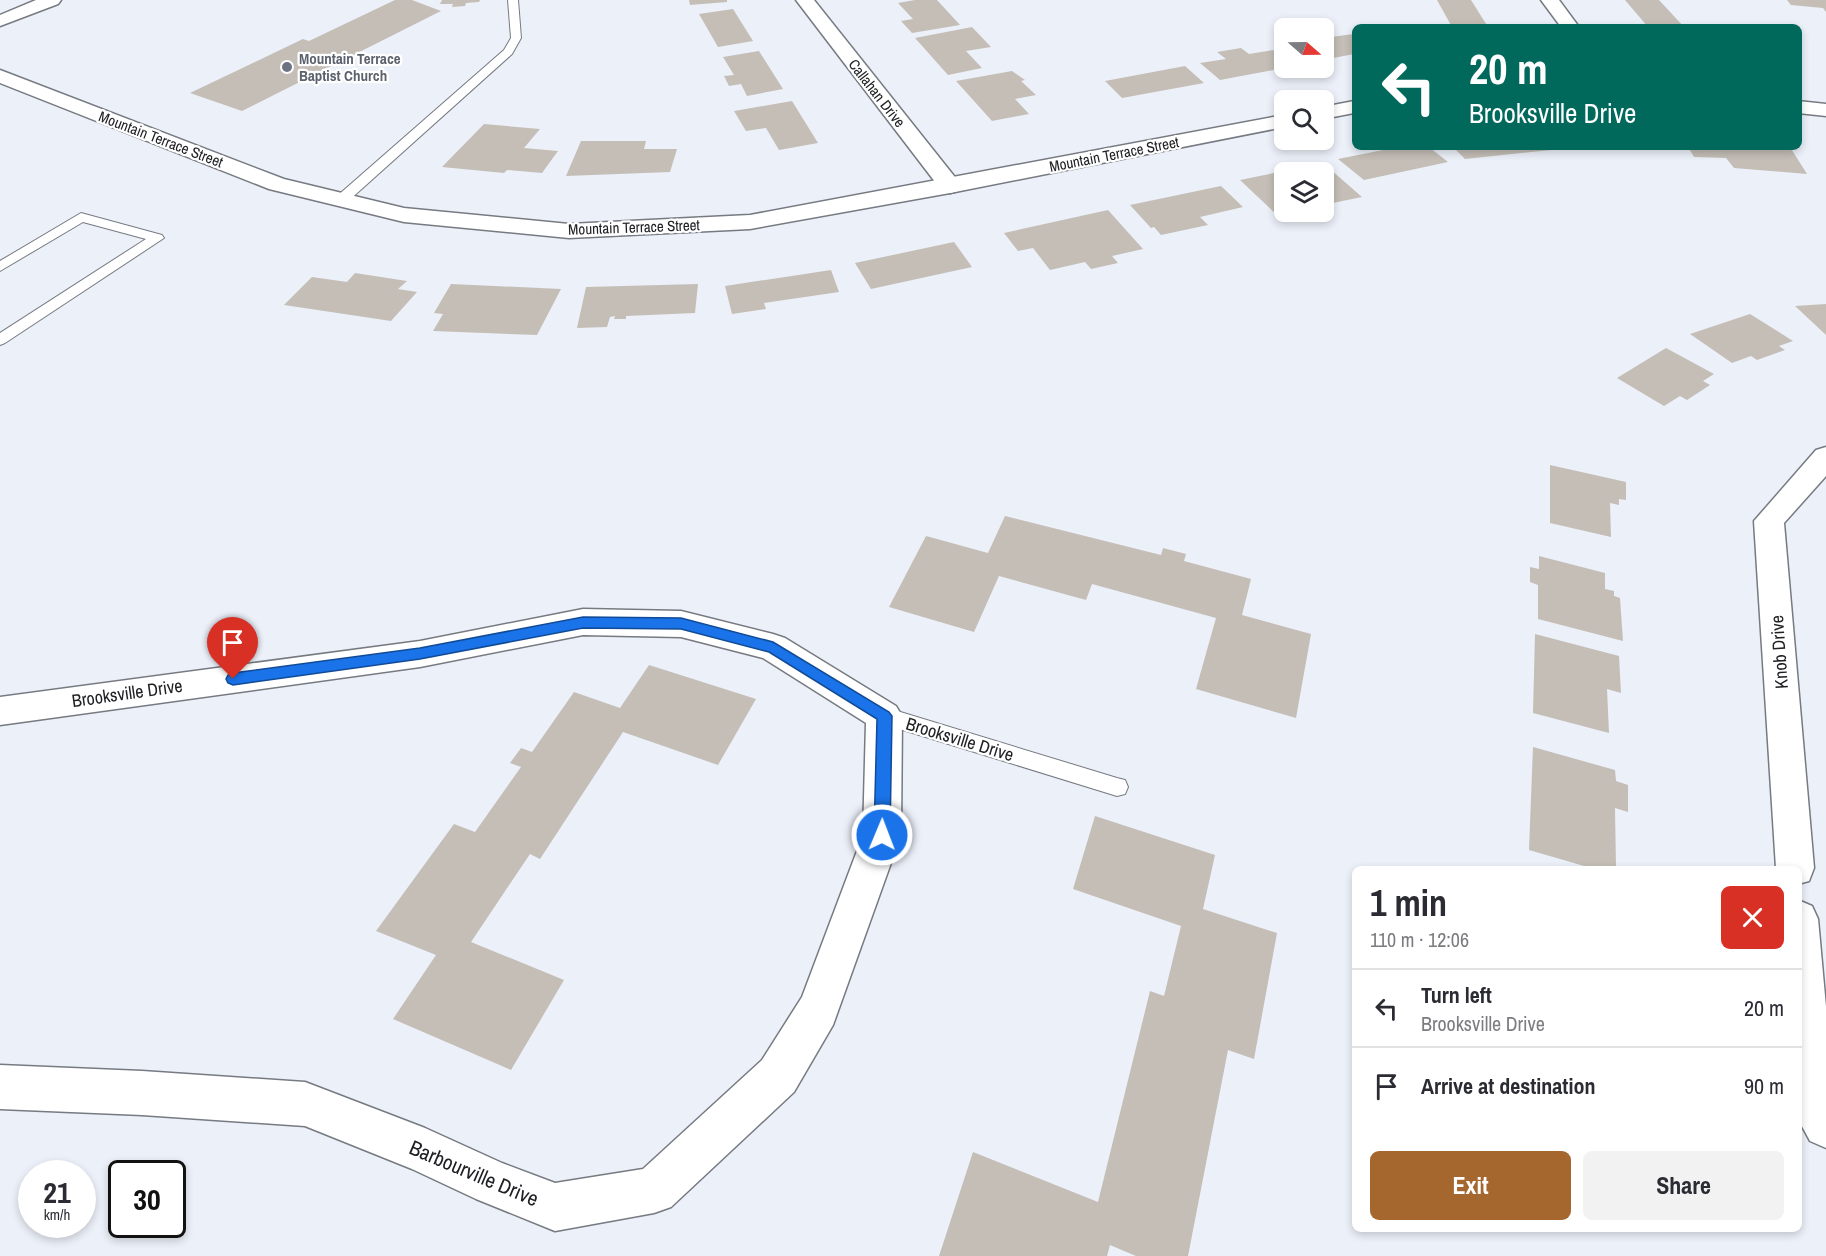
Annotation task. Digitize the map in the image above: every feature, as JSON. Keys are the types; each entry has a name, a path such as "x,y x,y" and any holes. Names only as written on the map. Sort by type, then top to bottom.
{"street":[{"path":"0,21 52,0"},
{"name":"Callahan Drive","path":"806,0 950,186"},
{"path":"1550,0 1568,24"},
{"name":"Mountain Terrace Street","path":"0,76 277,184 404,215 569,231 750,222 950,186 1274,122"},
{"path":"1334,111 1352,107"},
{"path":"1802,107 1826,110"},
{"name":"Knob Drive","path":"1795,866 1769,521 1826,457"},
{"name":"Brooksville Drive","path":"0,711 420,654 583,622 681,624 773,647 884,716"},
{"name":"Barbourville Drive","path":"0,1088 142,1093 305,1104 425,1151 492,1183 555,1208 654,1190 778,1076 818,1010 882,835 884,716"},
{"path":"1802,970 1812,1099 1826,1125"}],"lane":[{"path":"341,200 508,51 516,38 513,0"},
{"path":"0,267 81,217 157,238 0,340"},
{"name":"Brooksville Drive","path":"884,716 1117,788"}],"building":[{"name":"Mountain Terrace Baptist Church","path":"395,0 412,0 441,11 242,111 190,93 303,39 309,41"},
{"path":"442,0 480,0 466,3 465,6 452,7 453,4 440,4"},
{"path":"689,0 727,0 727,2 690,5"},
{"path":"937,0 960,25 912,33 901,21 913,19 898,3"},
{"path":"1437,0 1471,0 1486,24 1450,24"},
{"path":"1625,0 1659,0 1681,24 1645,24"},
{"path":"1787,0 1826,0 1826,12 1823,8 1791,5"},
{"path":"733,9 753,41 718,47 699,14"},
{"path":"972,27 991,47 966,51 982,68 948,75 915,38"},
{"path":"1352,34 1352,54 1334,58 1334,37"},
{"path":"1241,48 1249,54 1273,50 1274,70 1220,80 1200,63 1226,59 1217,52"},
{"path":"759,51 783,89 747,96 741,84 729,86 724,76 734,75 723,57"},
{"path":"1185,66 1204,83 1122,98 1105,81"},
{"path":"1012,71 1025,80 1021,81 1036,95 1015,99 1029,114 992,121 956,81"},
{"path":"792,101 818,143 779,150 766,128 746,131 734,111"},
{"path":"484,124 540,129 524,148 558,151 542,173 507,170 504,173 442,167"},
{"path":"581,141 646,141 644,149 677,149 670,172 566,176"},
{"path":"1383,150 1433,150 1448,162 1364,180 1338,159"},
{"path":"1456,150 1551,150 1465,159"},
{"path":"1690,150 1792,150 1807,174 1734,168 1726,158 1694,157"},
{"path":"1274,173 1274,212 1240,180"},
{"path":"1334,173 1362,197 1334,203"},
{"path":"1221,186 1243,207 1200,217 1208,225 1161,235 1154,227 1151,228 1130,205"},
{"path":"1108,210 1143,249 1112,256 1118,263 1091,269 1085,262 1050,270 1033,248 1018,251 1004,233"},
{"path":"954,242 972,267 871,289 855,263"},
{"path":"831,270 839,292 764,303 766,309 732,314 725,286"},
{"path":"355,273 407,281 398,289 417,292 391,321 284,305 312,277 347,282"},
{"path":"451,284 561,289 537,335 433,331 443,314 434,313"},
{"path":"698,284 695,313 626,316 626,319 614,319 615,316 610,317 607,327 577,328 586,287"},
{"path":"1826,304 1826,335 1795,306"},
{"path":"1750,314 1793,341 1779,346 1785,350 1757,360 1751,356 1732,363 1690,334"},
{"path":"1666,348 1714,374 1703,381 1710,385 1687,400 1680,396 1664,406 1617,378"},
{"path":"1550,465 1626,482 1626,500 1619,499 1619,505 1610,503 1611,537 1550,523"},
{"path":"1005,516 1161,555 1163,548 1186,554 1184,561 1251,579 1242,615 1311,634 1296,718 1196,689 1216,618 1092,584 1086,600 999,576 974,632 889,607 926,536 988,553"},
{"path":"1539,556 1605,573 1605,589 1614,591 1614,596 1620,598 1623,641 1538,619 1538,585 1530,582 1530,567 1539,569"},
{"path":"1535,634 1619,656 1621,693 1607,689 1609,733 1533,713"},
{"path":"649,665 756,699 718,765 623,732 540,859 530,854 471,942 564,980 511,1070 393,1019 436,955 376,931 454,824 475,832 521,767 510,763 521,748 532,752 574,692 620,708"},
{"path":"1533,747 1615,770 1616,781 1628,785 1628,812 1615,808 1616,866 1584,866 1529,850"},
{"path":"1095,816 1215,855 1203,909 1277,933 1254,1059 1228,1050 1188,1256 1136,1256 1110,1245 1107,1256 939,1256 973,1152 1098,1202 1150,991 1164,996 1181,926 1073,889"}],"place":[{"name":"Mountain Terrace Baptist Church","path":"287,67"}],"route":[{"path":"233,679 420,654 583,622 681,624 773,647 884,716 882,835"}]}
